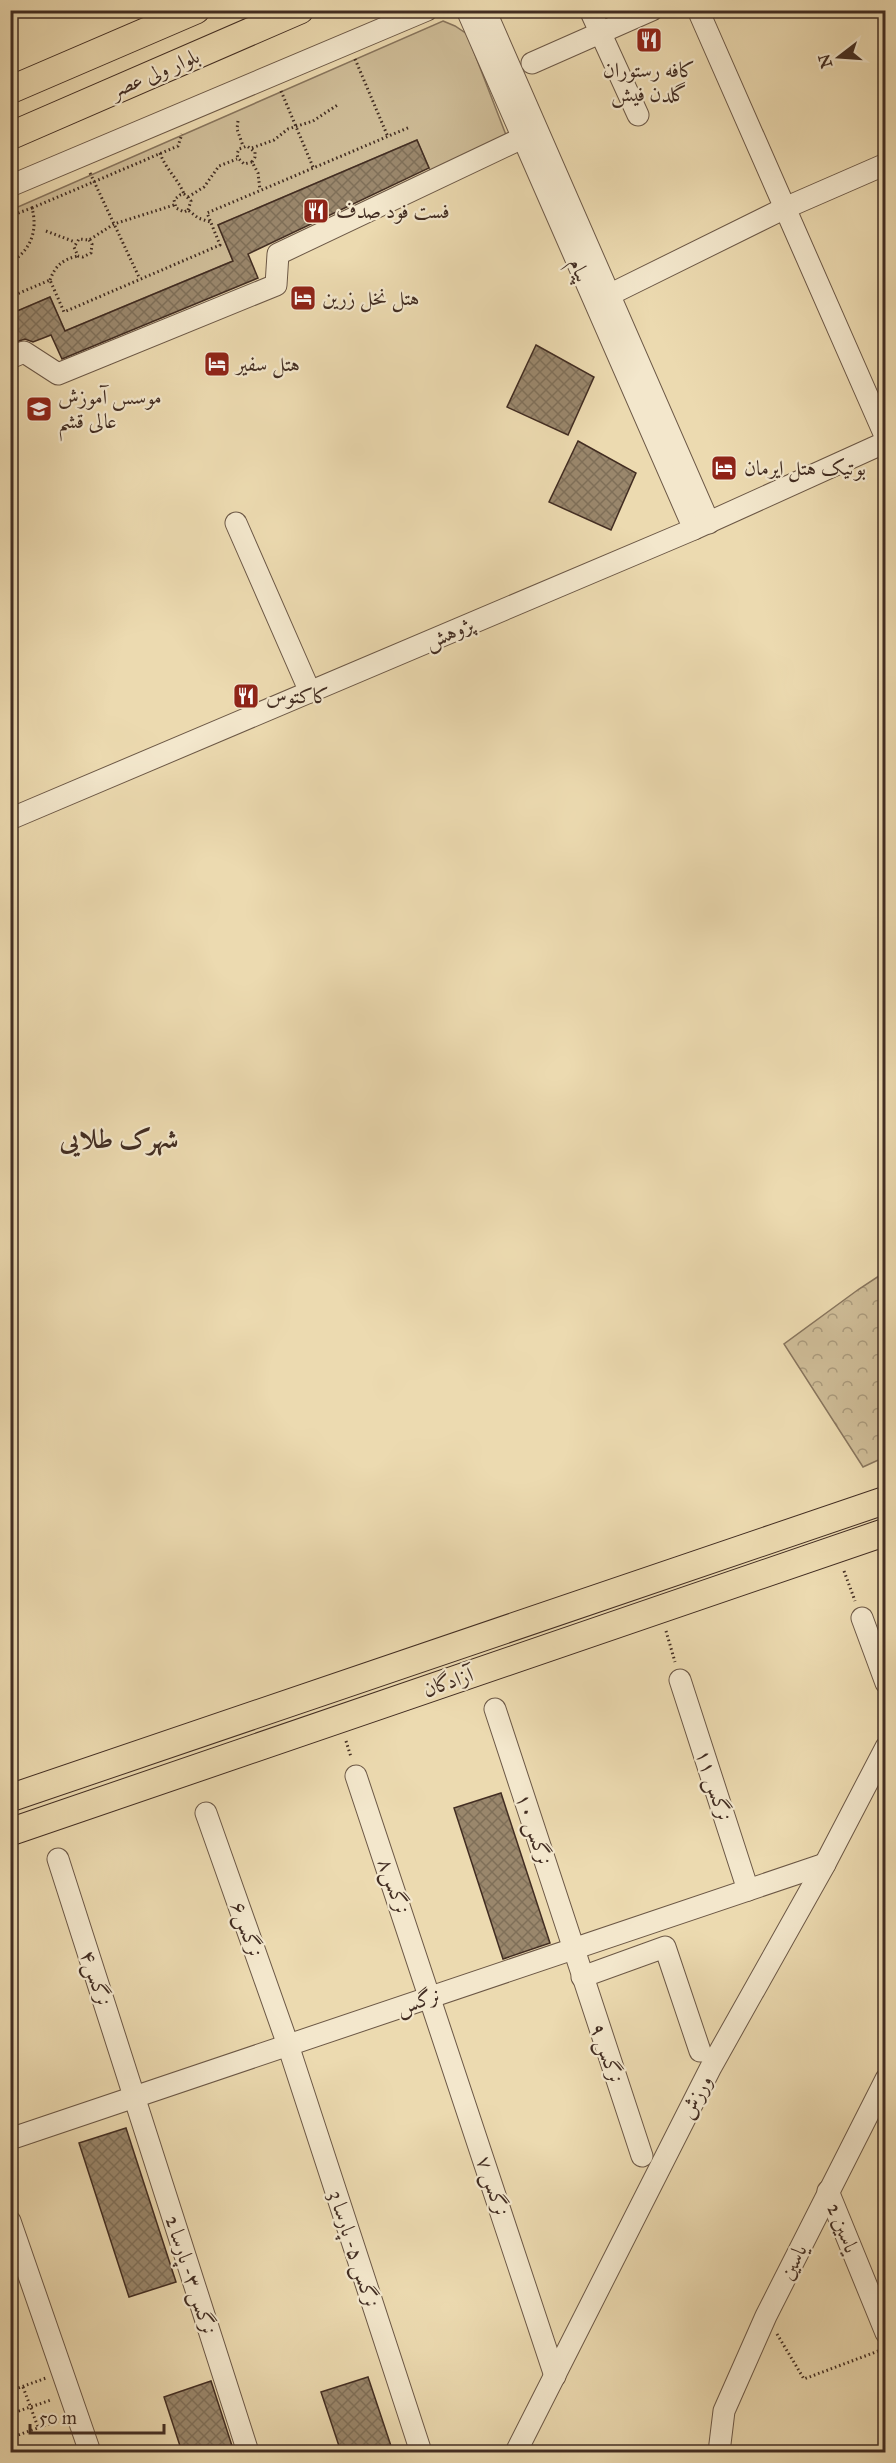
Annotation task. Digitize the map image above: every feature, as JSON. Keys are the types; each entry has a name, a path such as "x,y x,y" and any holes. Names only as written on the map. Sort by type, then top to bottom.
{"main road":[{"name":"بلوار ولی عصر","path":"10,90 196,10"},
{"name":"بلوار ولی عصر","path":"10,135 300,10"},
{"name":"آزادگان","path":"10,1798 885,1500"},
{"name":"آزادگان","path":"10,1832 885,1532"},
{"path":"89,1771 99,1801"}],"street":[{"path":"10,186 427,10"},
{"name":"پیام","path":"467,10 609,295 701,526"},
{"name":"پیام","path":"485,10 530,134 701,526"},
{"path":"590,10 638,115"},
{"path":"532,63 652,10"},
{"path":"698,10 885,440"},
{"path":"10,358 24,352 58,374 276,285 278,254 530,134"},
{"path":"609,295 785,208 885,164"},
{"name":"پژوهش","path":"10,819 701,526 885,440"},
{"path":"236,523 310,692"},
{"path":"861,1618 885,1683"},
{"name":"نرگس ۱۱","path":"680,1680 747,1890"},
{"name":"نرگس ۱۰","path":"495,1709 573,1949"},
{"name":"ورزش","path":"516,2452 711,2067 825,1864 885,1747"},
{"name":"نرگس۸","path":"356,1776 431,1997"},
{"name":"نرگس۶","path":"206,1813 288,2045"},
{"name":"نرگس۴","path":"58,1859 134,2097"},
{"name":"نرگس","path":"10,2139 825,1864"},
{"path":"582,1977 665,1947 700,2051"},
{"name":"نرگس ۹","path":"573,1949 642,2156"},
{"name":"نرگس ۷","path":"431,1997 555,2376"},
{"name":"نرگس ۵- پارسا 3","path":"288,2045 420,2452"},
{"name":"یاسین","path":"719,2452 724,2411 766,2316 885,2079"},
{"name":"نرگس ۳- پارسا 2","path":"134,2097 248,2452"},
{"name":"یاسین 2","path":"828,2191 885,2333"},
{"path":"10,2221 90,2452"}],"path":[{"path":"348,44 388,137"},
{"path":"278,82 313,168"},
{"path":"243,146 252,148 274,140 296,126 313,121 339,104"},
{"path":"238,121 237,129 243,146"},
{"path":"50,280 64,312 220,245 207,213 410,127"},
{"path":"10,209 18,213 32,208 178,146 183,129"},
{"path":"243,146 237,154 238,159 244,164 252,162 255,157 252,148"},
{"path":"160,153 167,169 177,179 184,194 191,201 188,210"},
{"path":"82,156 139,277"},
{"path":"188,197 204,187 219,166 238,159"},
{"path":"252,162 258,173 260,190"},
{"path":"174,205 176,197 184,194"},
{"path":"75,242 79,239 89,240 114,224 174,205"},
{"path":"174,205 179,211 188,210 198,218 210,222"},
{"path":"10,263 20,256 31,242 35,225 32,208"},
{"path":"45,231 75,242"},
{"path":"10,297 50,280 57,266 70,257 82,257 91,253 92,244 89,240"},
{"path":"75,242 74,247 78,256"},
{"path":"836,1549 861,1618"},
{"path":"660,1609 680,1680"},
{"path":"340,1719 356,1776"},
{"path":"766,2316 804,2379 885,2349"},
{"path":"10,2391 63,2372"},
{"path":"23,2386 38,2428"},
{"path":"10,2414 70,2394"},
{"path":"10,2438 77,2414"}],"green space":[{"path":"443,21 467,34 506,135 432,175 417,140 218,225 233,261 65,331 50,297 11,314 11,210"},
{"path":"885,1272 885,1457 863,1467 784,1344"}],"building":[{"path":"417,140 429,168 248,254 258,278 62,359 51,335 33,342 25,339 10,344 10,314 50,297 65,331 233,261 218,225"},
{"path":"536,345 594,377 568,435 507,407"},
{"path":"578,441 636,473 611,530 549,502"},
{"path":"501,1793 550,1943 503,1959 454,1808"},
{"path":"126,2128 176,2282 129,2297 79,2143"},
{"path":"368,2377 393,2452 341,2452 321,2392"},
{"path":"211,2381 234,2452 182,2452 164,2397"}],"place":[{"name":"کافه رستوران گلدن فیش","path":"649,40"},
{"name":"فست فود صدف","path":"316,211"},
{"name":"هتل نخل زرین","path":"303,298"},
{"name":"هتل سفیر","path":"217,364"},
{"name":"موسس آموزش عالی قشم","path":"39,409"},
{"name":"بوتیک هتل ایرمان","path":"724,468"},
{"name":"کاکتوس","path":"246,696"}],"district":[{"name":"شهرک طلایی","path":"119,1139"}]}
